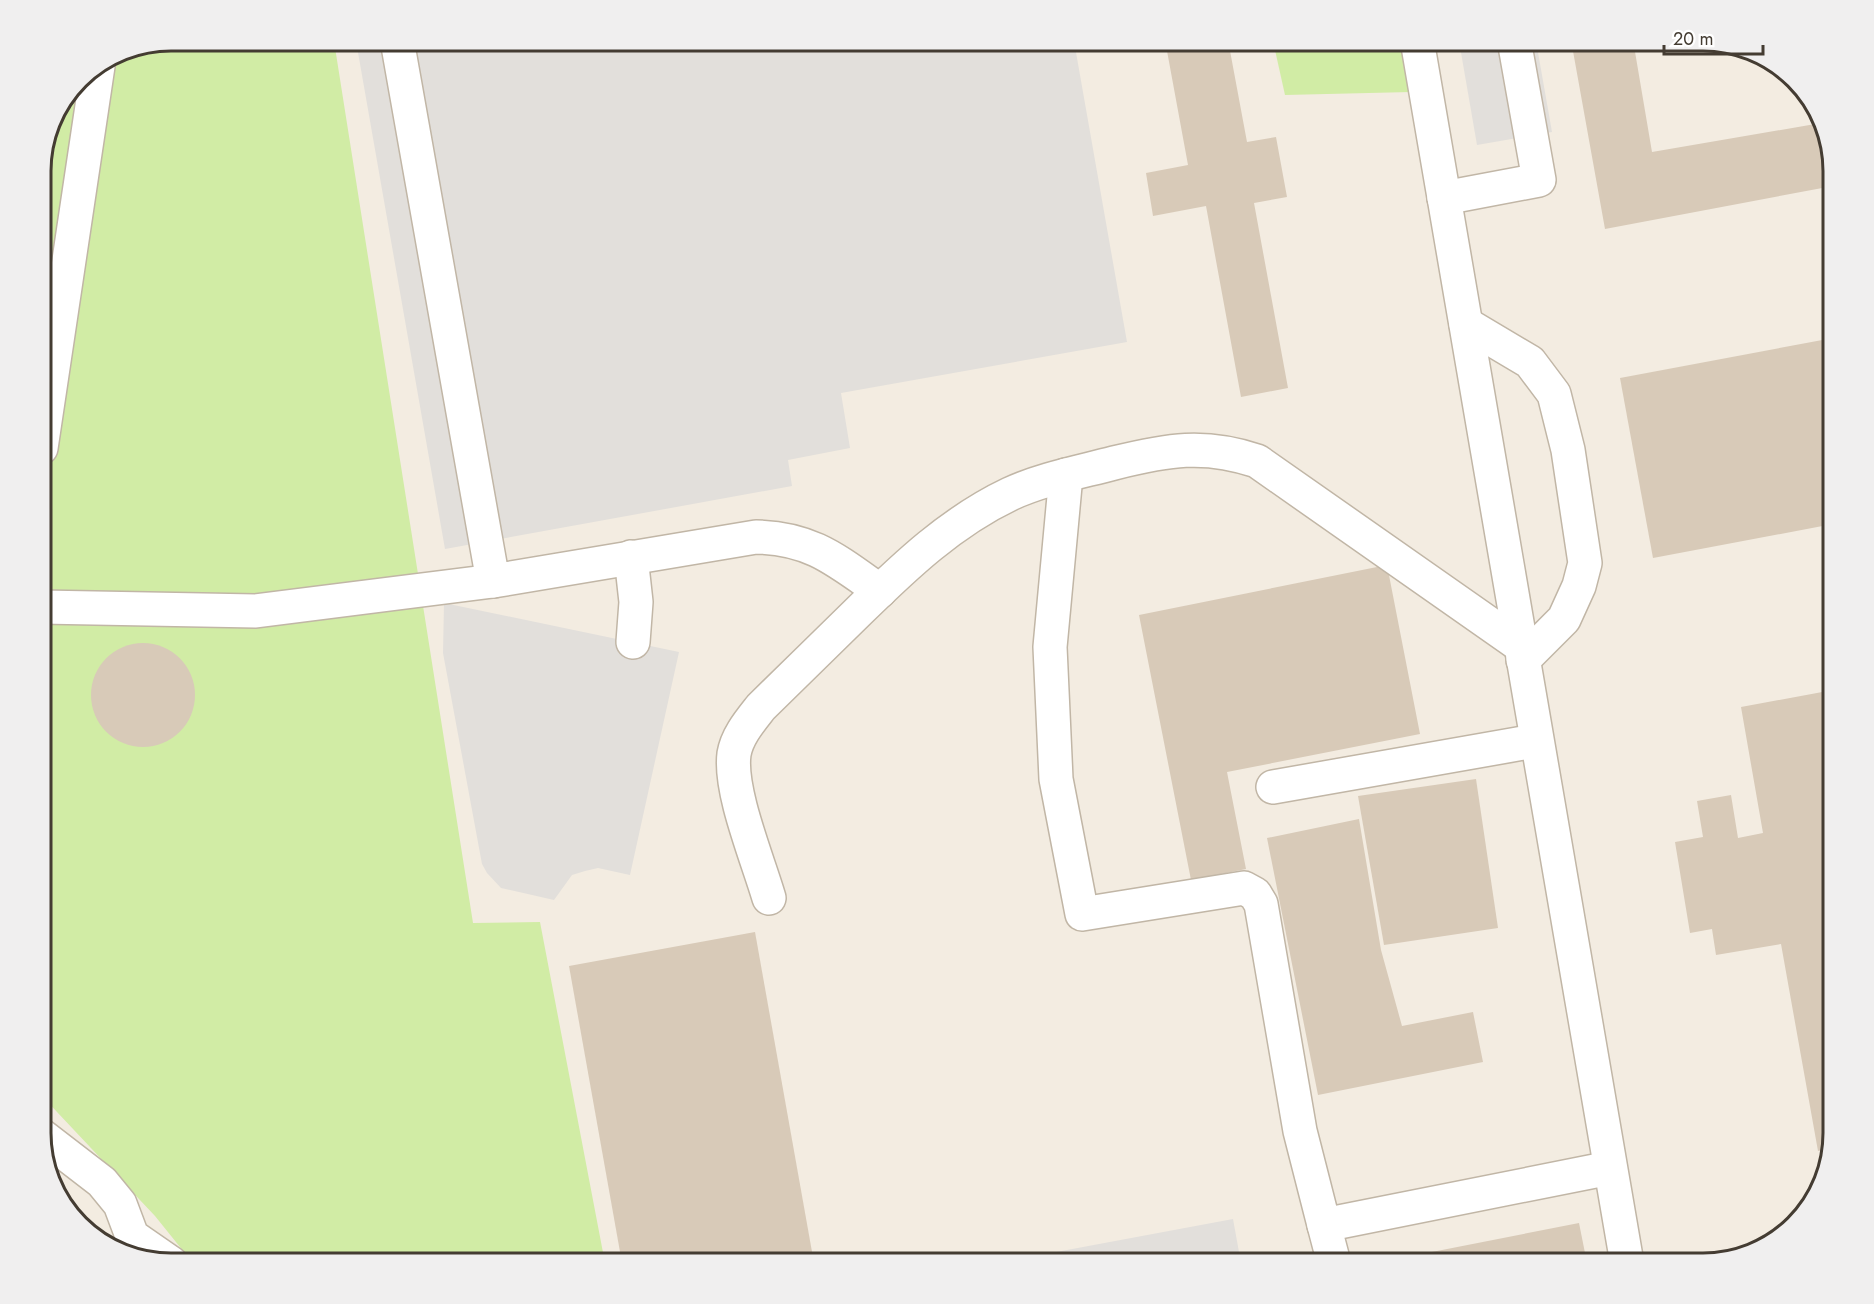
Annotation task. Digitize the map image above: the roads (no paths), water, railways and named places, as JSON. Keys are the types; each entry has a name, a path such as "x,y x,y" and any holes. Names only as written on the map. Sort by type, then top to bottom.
{"lane":[{"path":"399,51 493,581"},
{"path":"1419,51 1535,741 1625,1253"},
{"path":"1444,198 1539,180 1516,51"},
{"path":"51,381 96,77"},
{"path":"1466,324 1530,362 1554,394 1568,450 1585,563 1579,586 1564,619 1522,653"},
{"path":"769,898 734,779 734,753 743,730 761,707 922,551 963,520 1011,494 1066,475 1141,457 1200,449 1228,451 1257,461 1522,653"},
{"path":"1066,475 1050,647 1056,779 1082,914 1244,888 1258,898 1300,1131 1331,1253"},
{"path":"51,607 256,611 493,581 756,537 784,537 812,546 880,591"},
{"path":"631,557 636,602 633,642"},
{"path":"1273,787 1535,741"},
{"path":"51,1143 102,1182 120,1204 124,1241 142,1249"},
{"path":"1324,1225 1610,1168"}]}
